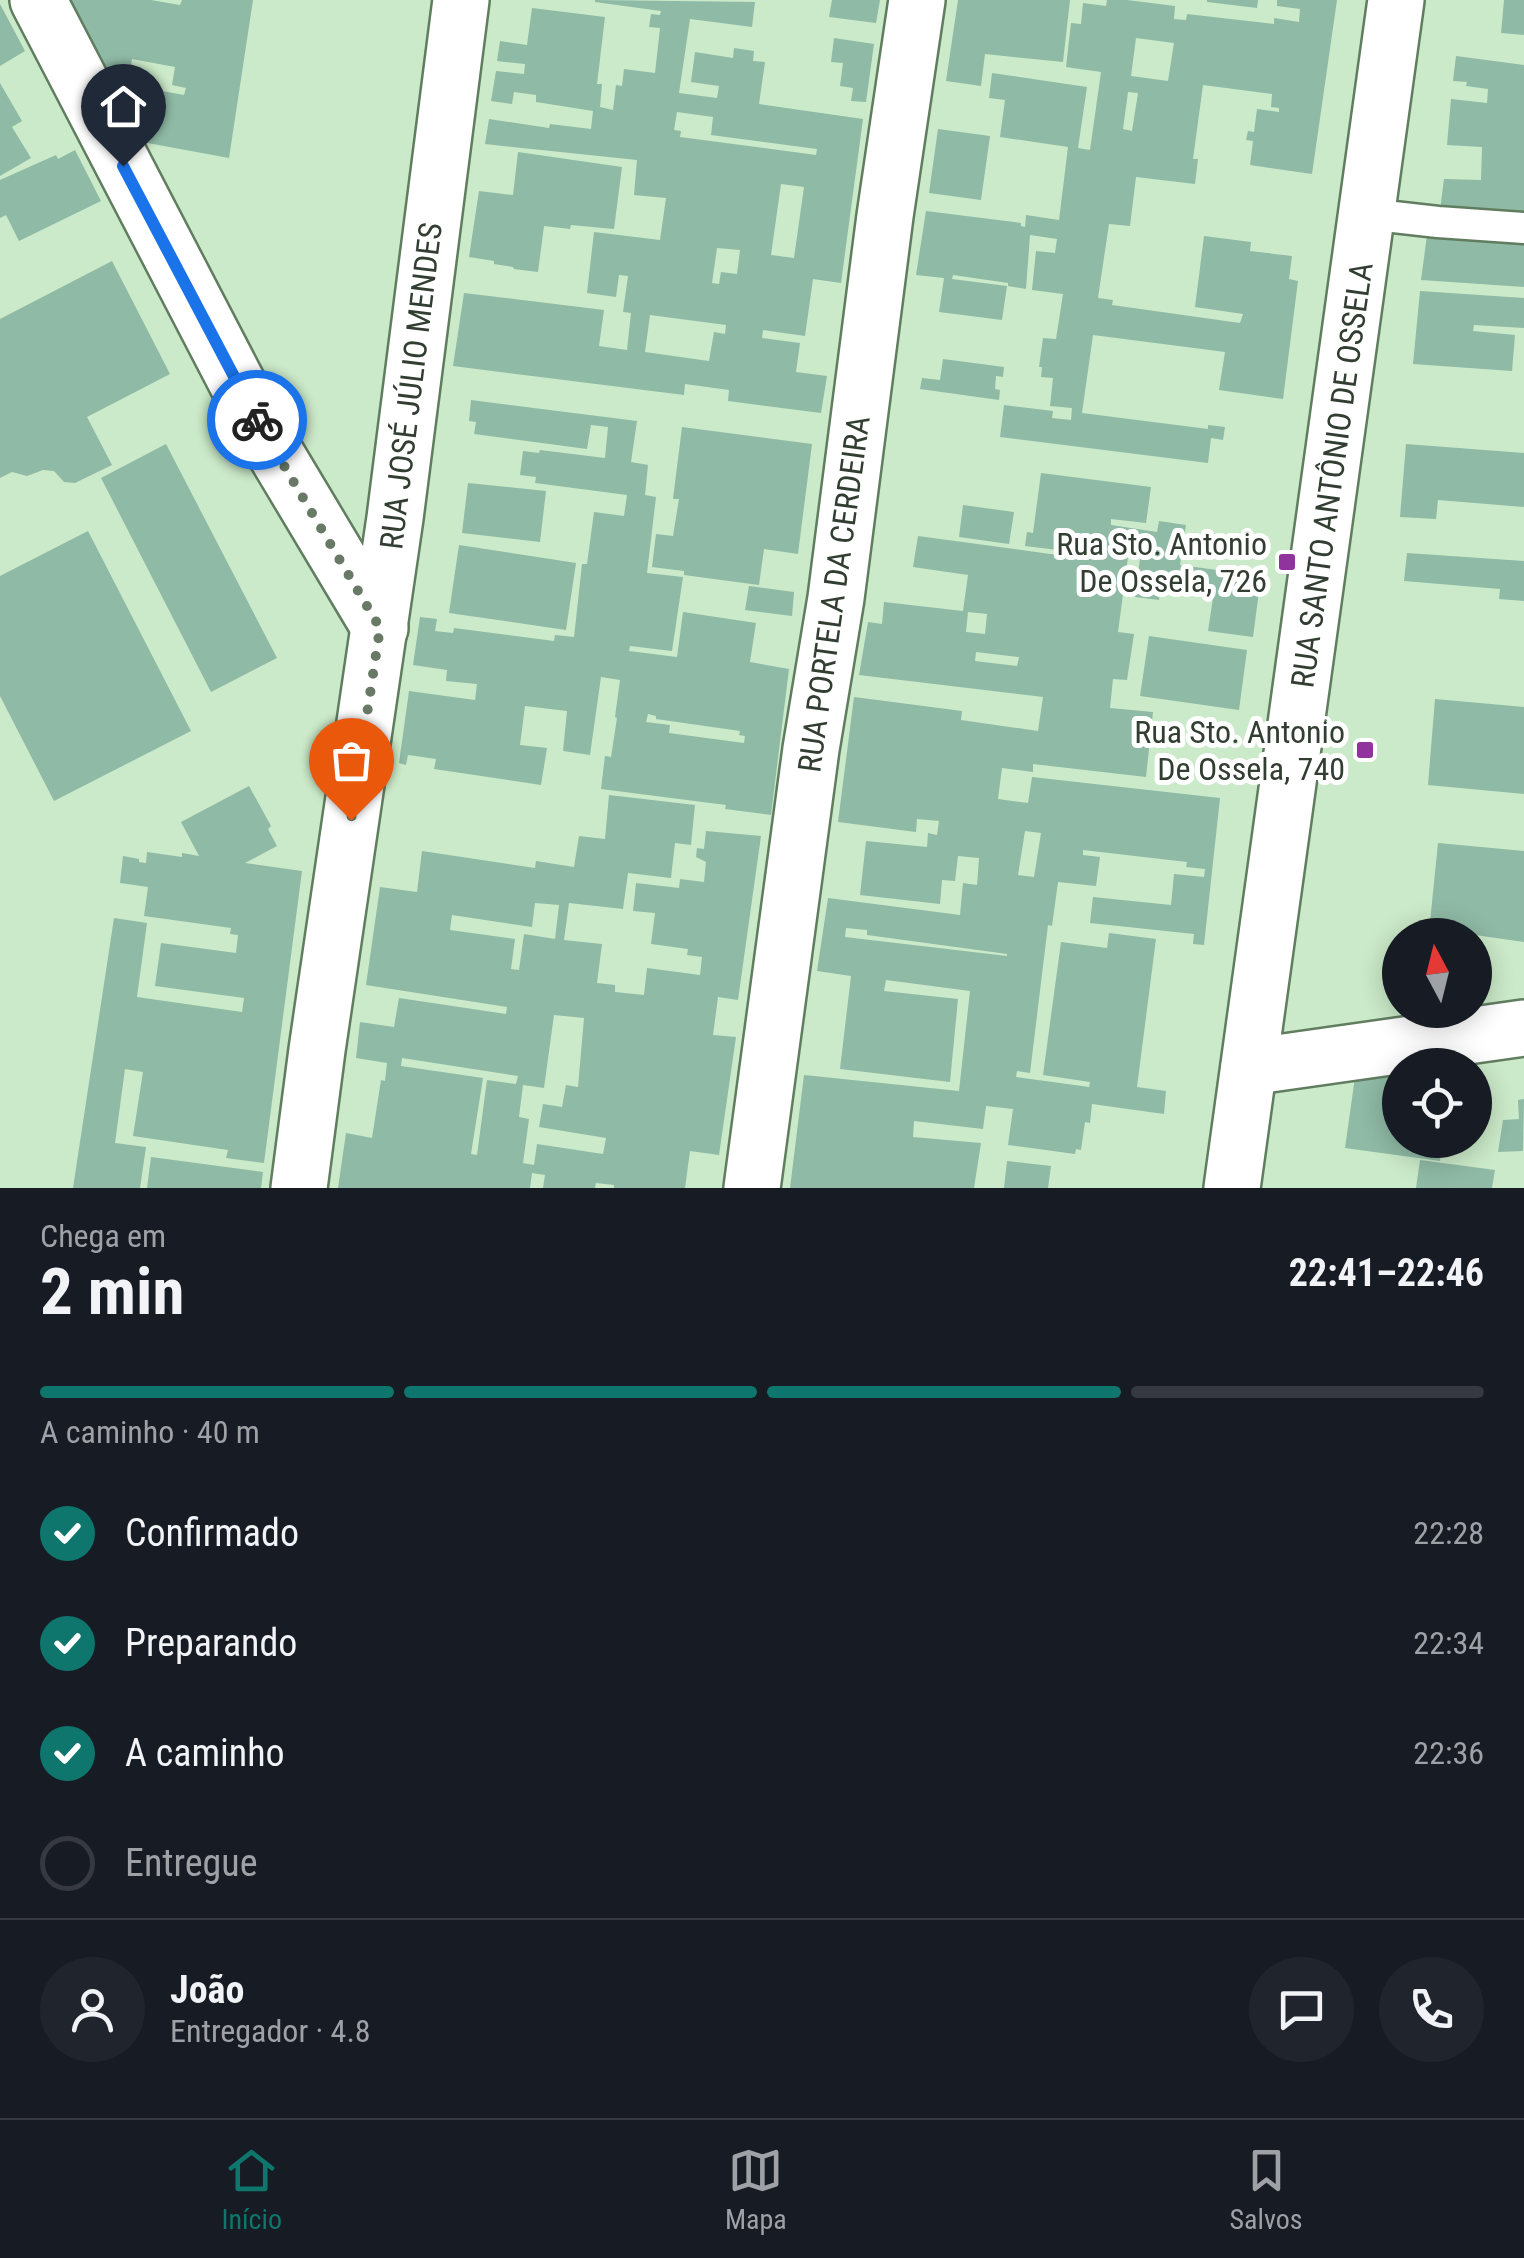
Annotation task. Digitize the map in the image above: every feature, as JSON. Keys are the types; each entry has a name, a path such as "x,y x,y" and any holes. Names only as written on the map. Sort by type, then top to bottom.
{"street":[{"path":"38,0 262,429 380,628"},
{"name":"RUA JOSÉ JÚLIO MENDES","path":"299,1188 380,628 461,0"},
{"name":"RUA PORTELA DA CERDEIRA","path":"752,1188 917,0"},
{"name":"RUA SANTO ANTÔNIO DE OSSELA","path":"1232,1188 1396,0"},
{"path":"1250,1067 1524,1028"}],"lane":[{"path":"1368,214 1524,228"}],"building":[{"path":"68,0 151,0 180,5 182,0 253,0 229,158 142,142 151,89 184,95 186,88 172,85 175,67 132,59 129,77 100,72"},
{"path":"832,0 880,0 876,23 829,17"},
{"path":"958,0 1070,0 1063,62 985,54 981,86 946,81"},
{"path":"1107,0 1127,0 1175,6 1174,19 1186,20 1187,14 1274,24 1274,18 1299,22 1300,9 1277,6 1277,0 1337,0 1312,174 1250,165 1253,141 1246,140 1248,131 1254,132 1257,109 1279,112 1279,108 1271,107 1272,94 1203,85 1193,159 1198,159 1195,184 1136,177 1130,226 1109,224 1098,298 1113,300 1112,305 1240,323 1243,314 1195,307 1204,236 1251,242 1250,251 1292,256 1289,279 1298,281 1283,399 1219,390 1225,352 1093,335 1082,413 1208,429 1208,425 1225,427 1223,440 1211,438 1208,463 1000,437 1004,405 1053,411 1052,418 1071,420 1072,408 1050,406 1053,378 1041,377 1039,367 1043,338 1056,339 1063,294 1032,290 1036,251 1055,253 1057,239 1030,235 1026,289 953,275 952,279 1007,286 1002,320 939,312 944,278 916,275 926,211 1021,223 1025,227 1026,215 1059,220 1068,147 1000,137 1005,100 989,98 992,73 1087,87 1078,148 1090,150 1101,72 1066,67 1071,23 1081,24 1083,3 1106,6","holes":["1136,38 1174,43 1168,81 1131,76","1128,92 1138,93 1132,131 1123,129"]},
{"path":"1207,0 1258,0 1257,8"},
{"path":"1504,0 1524,0 1524,35 1501,33"},
{"path":"595,2 755,2 752,27 690,19 679,93 717,98 719,86 691,82 695,52 733,58 734,48 754,51 753,61 765,62 759,104 863,119 841,283 813,279 805,336 763,330 762,338 800,343 796,372 827,376 821,413 728,401 729,390 685,384 684,395 453,366 464,293 604,310 599,346 627,350 631,313 623,312 628,276 619,275 616,297 587,293 594,232 660,240 666,198 634,195 637,160 485,144 489,119 549,128 550,124 591,129 593,111 536,102 536,95 514,92 512,104 491,101 496,71 524,74 525,64 497,61 500,41 527,45 532,8 605,17 597,84 602,84 600,107 613,110 616,85 622,86 624,69 655,73 660,28 649,27 651,14 660,15 661,11","holes":["677,112 713,117 711,135 817,149 816,155 680,137 681,131 674,130","781,184 804,187 794,258 771,255","717,248 740,250 737,274 721,272 719,284 712,283","650,315 726,325 725,334 714,332 709,361 645,352"]},
{"path":"0,4 25,51 0,66"},
{"path":"834,38 874,44 866,102 851,101 853,88 840,86 843,63 831,62"},
{"path":"1456,56 1524,65 1524,213 1515,212 1514,223 1439,218 1444,179 1481,180 1482,147 1447,145 1451,99 1487,103 1488,89 1453,81"},
{"path":"105,81 143,88 140,107 118,103"},
{"path":"0,83 22,121 12,127 31,158 0,176"},
{"path":"938,129 990,136 981,200 929,193"},
{"path":"75,150 101,201 19,241 6,215 0,218 0,180"},
{"path":"518,152 622,167 614,229 544,226 538,272 469,257 479,191 513,195"},
{"path":"1428,228 1524,234 1524,287 1421,280"},
{"path":"112,261 170,374 87,417 112,465 75,483 64,482 54,471 43,470 27,476 12,472 0,478 0,319"},
{"path":"1420,291 1524,298 1524,328 1474,325 1473,331 1515,335 1512,371 1413,364"},
{"path":"943,359 1004,367 1003,377 996,376 999,400 920,389 922,378 940,380"},
{"path":"471,400 637,421 631,462 648,465 645,495 656,497 647,573 683,577 672,651 630,646 629,651 677,657 683,612 756,623 750,662 789,669 771,815 725,809 726,805 601,789 605,756 611,757 620,680 601,677 590,755 563,751 567,711 525,706 520,745 547,748 541,785 434,769 436,759 408,755 406,765 399,763 409,691 475,700 477,684 446,681 447,670 413,665 420,617 437,619 435,631 453,633 454,628 554,641 555,635 574,637 582,564 587,564 594,512 624,516 627,495 535,483 536,477 520,475 523,451 605,458 608,427 591,425 587,449 474,434 476,422 469,421","holes":["648,714 740,731 739,735 745,736 744,743 669,733 670,725 646,722"]},
{"path":"682,427 812,444 798,554 764,549 759,585 652,567 656,534 673,536 679,499 673,499"},
{"path":"166,444 277,658 211,692 101,478"},
{"path":"1406,444 1524,453 1524,507 1438,500 1436,519 1400,517"},
{"path":"1041,473 1151,487 1146,523 1111,519 1111,525 1157,532 1159,521 1186,525 1180,565 1261,576 1253,637 1208,631 1213,598 1160,591 1159,600 1135,597 1140,559 1128,557 1118,632 1134,634 1127,680 1113,679 1110,708 1153,712 1146,777 1033,764 1033,772 1002,768 998,799 1028,803 1032,777 1220,798 1204,945 1193,944 1194,934 1090,923 1093,897 1171,905 1174,874 1204,877 1205,869 1186,867 1187,862 1083,850 1083,855 1100,857 1096,886 1058,882 1052,926 1048,925 1030,1073 1017,1071 1016,1077 1089,1087 1090,1082 1043,1075 1061,942 1107,948 1109,933 1156,939 1137,1087 1166,1091 1164,1114 1092,1104 1081,1150 1076,1149 1075,1154 1008,1145 1013,1109 986,1106 983,1129 914,1121 913,1137 981,1143 974,1188 790,1188 804,1075 959,1091 970,991 886,980 884,991 958,999 950,1082 840,1069 851,976 817,971 828,898 960,915 963,883 977,885 979,858 958,856 955,881 942,880 940,904 860,895 866,841 927,847 928,833 937,835 939,821 917,819 916,832 838,822 854,697 962,711 961,720 1038,731 1043,697 859,675 868,622 882,624 884,602 963,611 968,575 913,567 918,536 1065,556 1066,551 1025,546 1027,532 1033,533","holes":["968,612 987,614 985,634 966,632","976,652 1019,657 1017,666 975,661","1025,831 1041,833 1034,877 1018,875","846,928 867,930 867,935 1007,956 845,937"]},
{"path":"468,483 546,491 540,542 462,533"},
{"path":"963,505 1014,512 1009,544 959,537"},
{"path":"88,531 191,731 54,801 0,696 0,576"},
{"path":"459,545 576,563 566,630 449,613"},
{"path":"1407,553 1524,561 1524,601 1499,599 1500,589 1404,581"},
{"path":"749,586 794,592 792,616 745,610"},
{"path":"1149,636 1247,650 1239,710 1140,696"},
{"path":"1435,699 1524,707 1524,794 1428,785"},
{"path":"249,786 271,826 268,829 277,846 245,863 302,871 264,1163 226,1158 228,1150 133,1136 143,1072 125,1069 115,1143 146,1147 140,1188 73,1188 114,918 147,923 137,997 242,1012 244,998 155,986 161,943 236,953 238,935 230,934 231,928 144,916 148,887 120,883 123,856 146,863 147,852 199,856 181,822"},
{"path":"609,795 695,805 691,845 675,843 671,878 628,873 623,909 569,903 564,940 602,944 597,983 615,985 615,992 644,995 647,968 700,975 702,957 687,955 688,949 651,944 655,913 633,911 636,883 679,888 680,879 704,882 706,862 696,857 697,848 704,849 706,831 761,836 738,1000 718,997 713,1035 736,1037 719,1155 690,1151 685,1188 614,1188 596,1183 595,1188 543,1188 545,1175 532,1173 530,1188 338,1188 346,1133 372,1138 381,1080 385,1081 387,1063 356,1058 360,1022 394,1027 399,998 506,1014 507,1007 366,985 380,887 417,892 422,851 535,868 536,861 574,867 579,836 605,839","holes":["535,903 559,905 555,939 524,934 519,970 511,969 515,939 450,930 452,915 532,927","554,1015 584,1018 578,1087 566,1085 562,1107 543,1104 539,1127 606,1138 603,1154 537,1144 534,1165 523,1163 529,1119 519,1117 523,1085 544,1088","402,1058 518,1076 516,1084 487,1080 477,1155 471,1154 483,1078 401,1066"]},
{"path":"1438,843 1524,851 1524,942 1492,937 1492,918 1430,918"},
{"path":"1357,1063 1382,1064 1382,1153 1345,1148"},
{"path":"1524,1099 1523,1151 1498,1152 1503,1120 1519,1119 1518,1100"},
{"path":"151,1157 263,1172 261,1188 147,1188"},
{"path":"1420,1160 1495,1170 1492,1188 1416,1188"},
{"path":"1007,1161 1051,1166 1048,1188 1004,1188"}],"way so far":[{"path":"257,420 380,628 351,820"}],"place":[{"name":"Rua Sto. Antonio De Ossela, 726","path":"1287,562"},
{"name":"Rua Sto. Antonio De Ossela, 740","path":"1365,750"}],"route":[{"path":"123,166 257,420"}]}
